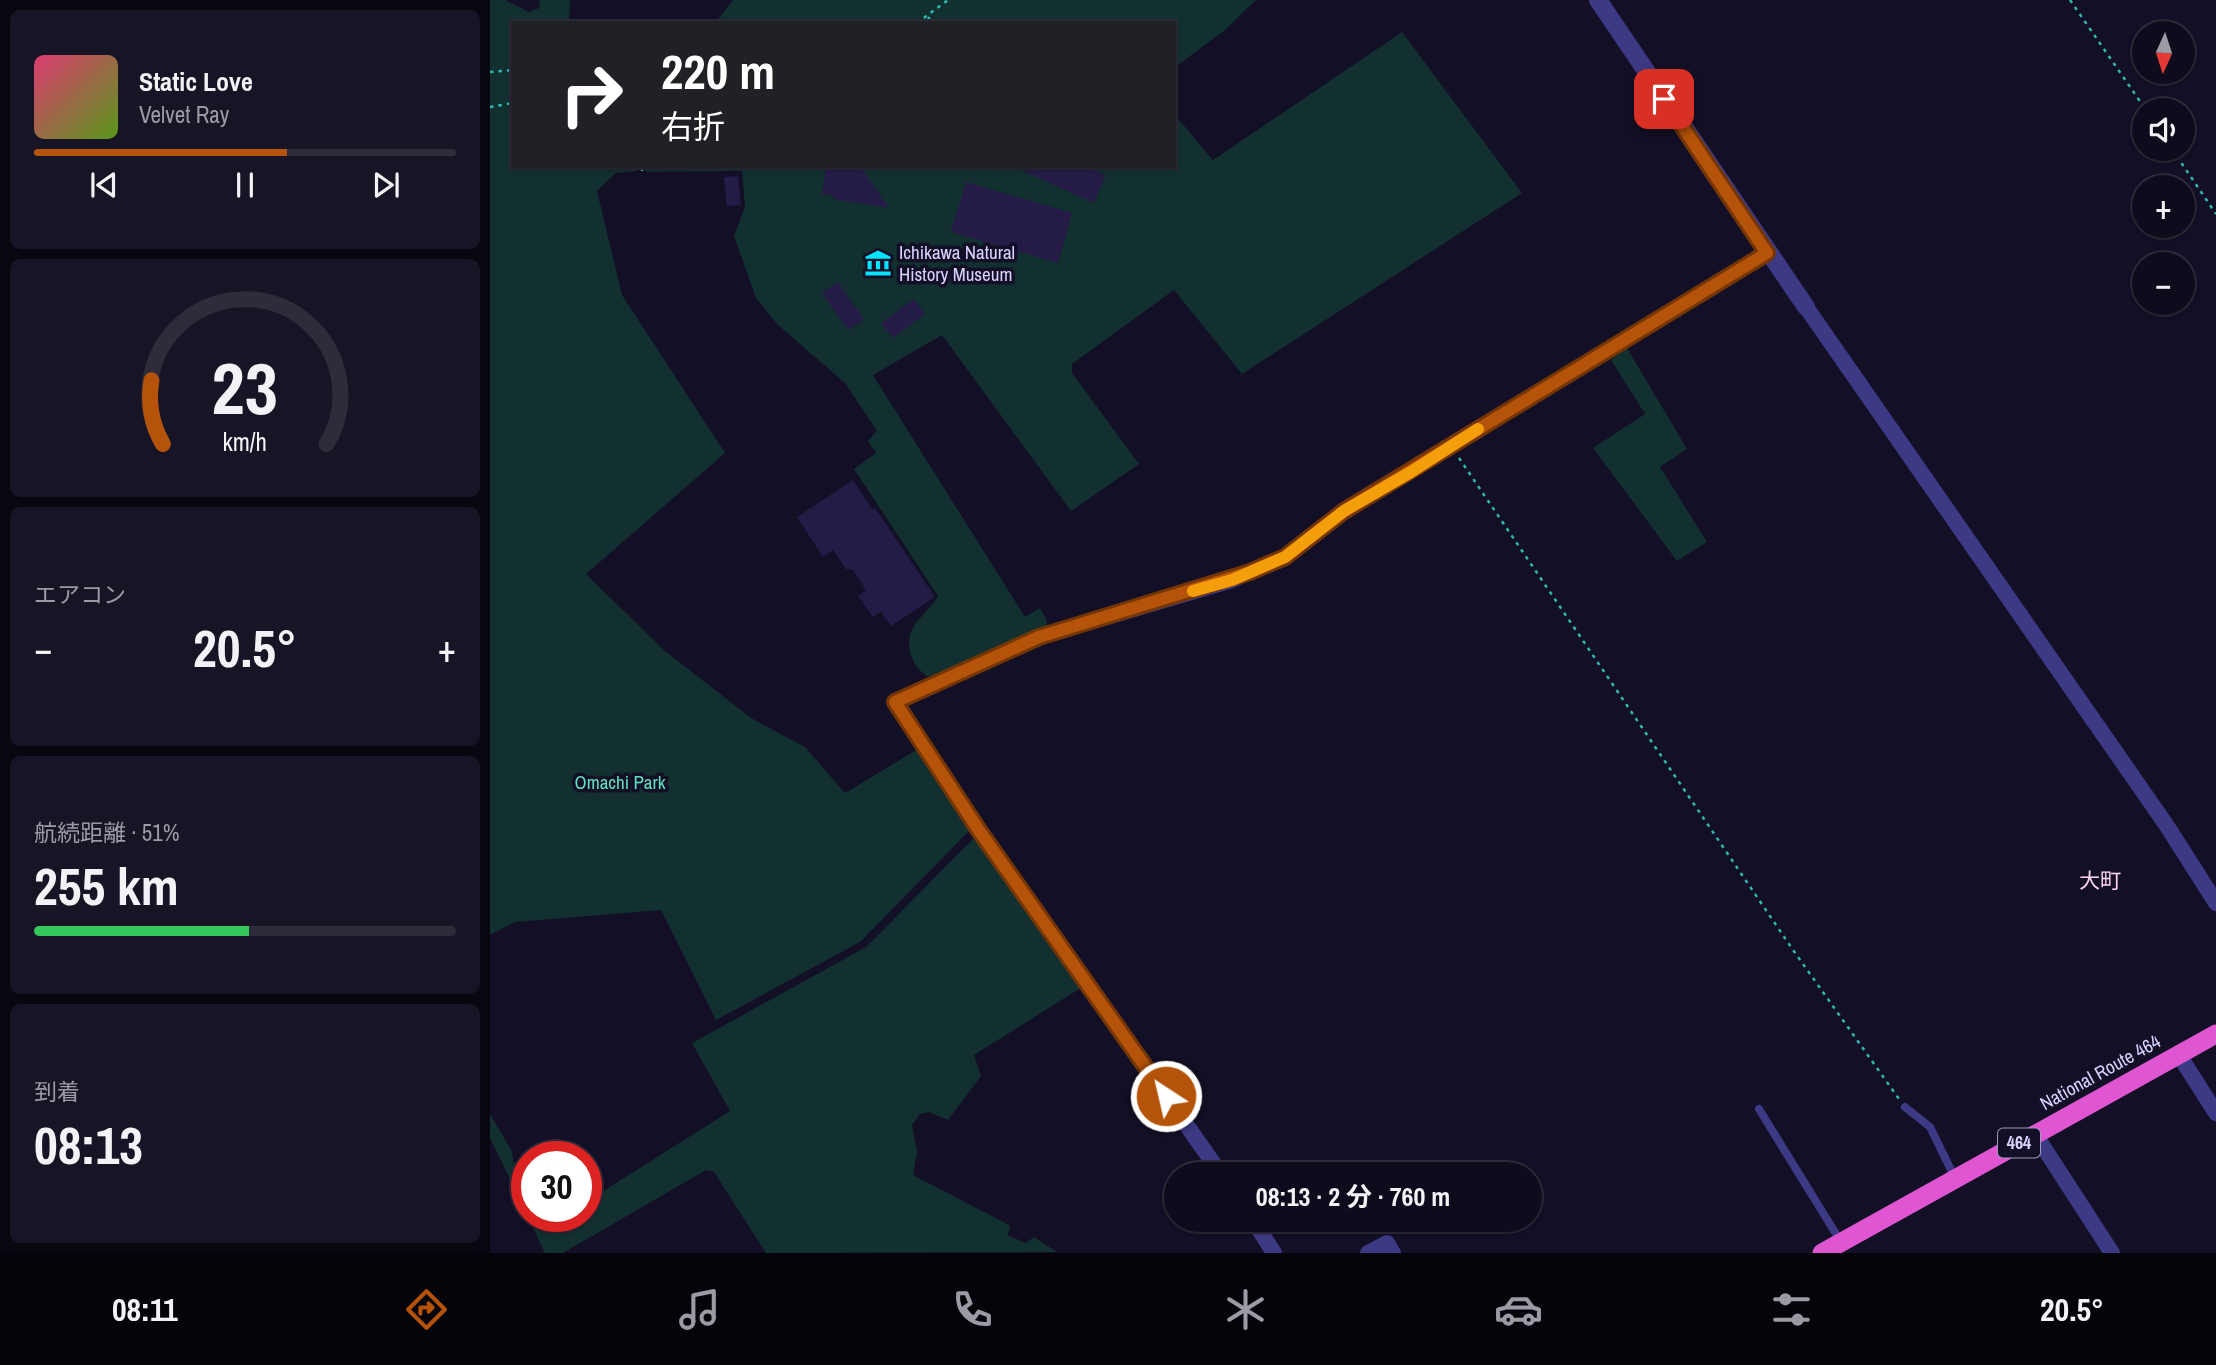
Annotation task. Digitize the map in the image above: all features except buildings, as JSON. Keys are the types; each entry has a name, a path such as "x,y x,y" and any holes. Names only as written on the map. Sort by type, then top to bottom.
{"highway":[{"name":"National Route 464","path":"1823,1253 2216,1034"}],"street":[{"path":"1598,0 1767,253 2159,815 2216,903"},
{"path":"1212,1162 978,829 895,702 1039,637 1232,580 1285,557 1344,511 1767,253"},
{"path":"2179,1055 2216,1113"},
{"path":"2035,1134 2112,1253"},
{"path":"1260,1232 1274,1253"},
{"path":"1367,1253 1387,1243 1392,1253"}],"lane":[{"path":"1905,1107 1930,1128 1955,1178"},
{"path":"1759,1109 1841,1242"}],"path":[{"path":"921,21 947,0"},
{"path":"2070,0 2138,98"},
{"path":"928,17 931,21"},
{"path":"490,72 511,70"},
{"path":"490,107 511,103"},
{"path":"2180,161 2216,214"},
{"path":"1451,445 1808,972 1905,1107"}],"green space":[{"name":"Omachi Park","path":"490,0 505,0 529,12 539,8 540,0 570,0 569,21 511,21 511,168 637,168 637,171 616,173 597,191 622,295 725,453 586,574 665,651 751,718 805,747 845,793 918,749 970,830 860,942 716,1020 661,910 515,922 490,935"},
{"path":"733,0 1256,0 1225,30 1176,67 1176,21 717,21"},
{"path":"1402,32 1522,193 1242,374 1174,290 1072,364 1072,373 1139,464 1071,511 942,335 873,375 1025,617 1040,608 1047,621 1046,627 1038,631 931,678 915,663 909,649 909,641 914,626 938,596 854,469 876,453 868,441 877,431 845,383 777,324 756,298 734,236 745,207 742,171 646,172 646,168 1176,168 1176,116 1213,160"},
{"path":"1627,348 1687,449 1660,467 1707,542 1677,561 1593,448 1645,414 1611,360"},
{"path":"977,835 1084,986 974,1055 981,1076 948,1120 929,1112 920,1114 912,1125 917,1152 913,1175 1011,1226 1007,1235 1026,1243 1034,1237 1057,1252 766,1253 714,1172 706,1170 602,1230 602,1192 730,1111 692,1043 866,947"},
{"path":"490,1114 511,1149 511,1182 490,1138"},
{"path":"535,1232 599,1232 563,1253 545,1253"}],"slow traffic":[{"path":"1193,591 1232,580 1285,557 1344,511 1478,429"}],"place":[{"name":"Ichikawa Natural History Museum","path":"878,263"}],"district":[{"name":"大町","path":"2100,881"}],"route":[{"path":"1166,1096 978,829 895,702 1039,637 1232,580 1285,557 1344,511 1767,253 1664,99"}]}
